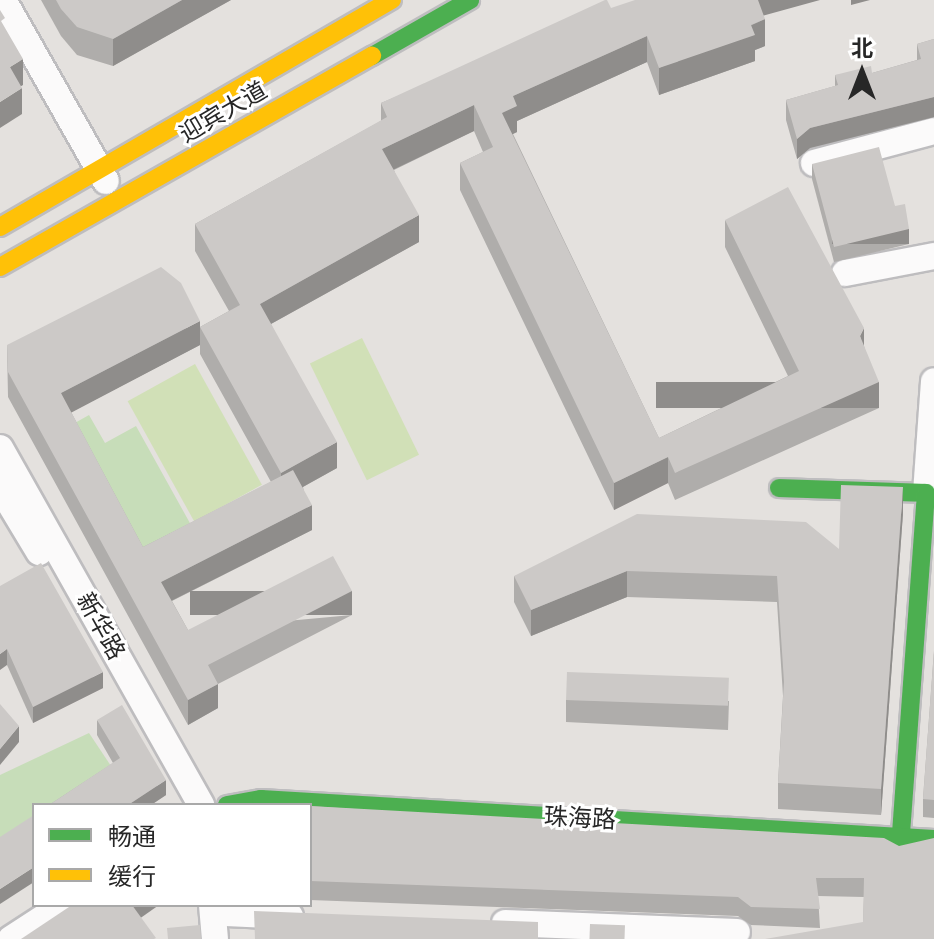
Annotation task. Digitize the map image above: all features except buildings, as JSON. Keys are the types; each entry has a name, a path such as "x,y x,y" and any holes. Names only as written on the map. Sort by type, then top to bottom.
{"street":[{"path":"3,0 117,200"},
{"name":"迎宾大道","path":"0,227 392,0"},
{"name":"迎宾大道","path":"0,267 470,0"},
{"path":"814,163 934,131"},
{"path":"845,273 934,256"},
{"path":"901,840 934,381"},
{"name":"新华路","path":"0,448 200,803"},
{"name":"新华路","path":"0,487 188,803"},
{"path":"779,488 926,493"},
{"name":"珠海路","path":"238,803 261,799 901,840 934,846"},
{"name":"珠海路","path":"312,808 901,840 934,839"},
{"path":"0,937 47,907"},
{"path":"11,939 60,907"},
{"path":"215,939 223,916 322,917"},
{"path":"481,923 737,932"}],"green space":[{"path":"362,338 419,455 367,480 310,363"},
{"path":"195,364 262,485 195,522 128,401"},
{"path":"89,415 105,443 136,426 191,525 144,551 73,424"},
{"path":"89,733 115,772 67,803 32,803 32,825 0,846 0,775"}],"traffic: fast":[{"path":"372,56 470,0"},
{"path":"779,488 926,493 900,844"},
{"path":"238,803 261,799 934,839"}],"traffic: slow":[{"path":"0,227 392,0"},
{"path":"0,267 372,56"}]}
